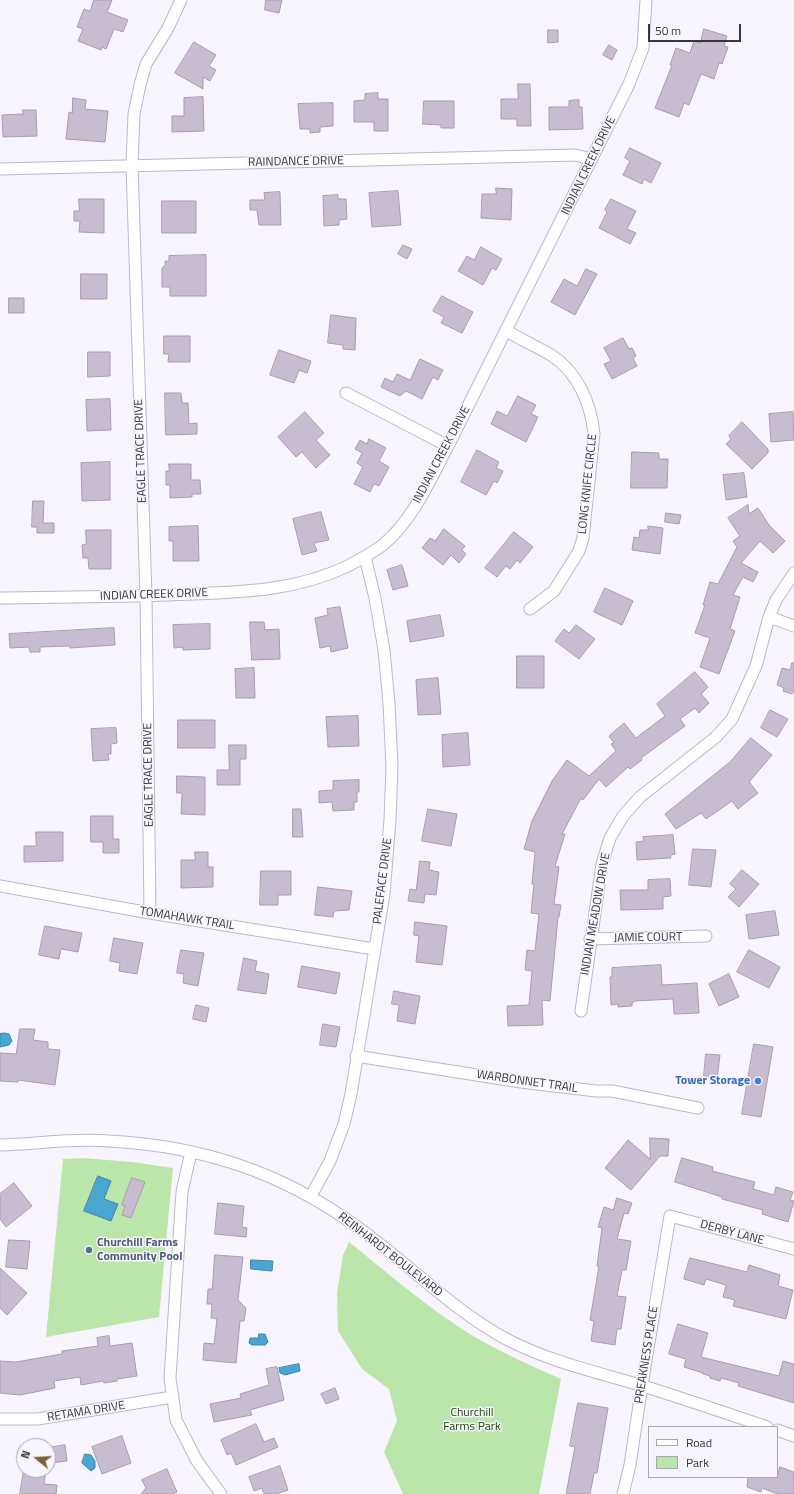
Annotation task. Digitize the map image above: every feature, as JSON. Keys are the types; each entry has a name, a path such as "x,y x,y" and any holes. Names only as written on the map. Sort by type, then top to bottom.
{"street":[{"name":"EAGLE TRACE DRIVE","path":"150,913 146,595 132,166 134,114 146,64 168,28 181,0"},
{"name":"INDIAN CREEK DRIVE","path":"0,598 146,595 269,590 312,580 334,572 365,557 384,544 402,525 419,501 507,330 629,84 643,48 646,0"},
{"name":"RAINDANCE DRIVE","path":"0,169 576,154 592,158"},
{"name":"LONG KNIFE CIRCLE","path":"507,330 563,364 573,376 588,403 594,434 583,538 579,551 554,591 530,609"},
{"path":"346,393 448,446"},
{"name":"PALEFACE DRIVE","path":"311,1196 330,1161 344,1124 351,1094 356,1056 384,894 390,820 392,767 389,703 384,650 375,598 365,557"},
{"name":"INDIAN MEADOW DRIVE","path":"581,1011 590,939 602,864 610,838 623,816 640,797 716,738 732,719 756,666 769,617 776,600 794,573"},
{"path":"769,617 794,626"},
{"name":"TOMAHAWK TRAIL","path":"0,886 150,913 374,949"},
{"name":"JAMIE COURT","path":"590,939 706,936"},
{"name":"WARBONNET TRAIL","path":"356,1056 521,1082 596,1091 612,1091 698,1108"},
{"name":"REINHARDT BOULEVARD","path":"0,1145 107,1140 153,1145 191,1152 227,1161 260,1172 311,1196 378,1243 469,1315 508,1340 567,1365 642,1385 764,1426"},
{"path":"191,1152 182,1192 170,1378 176,1420 179,1427 197,1462 221,1494"},
{"name":"PREAKNESS PLACE","path":"623,1494 630,1465 670,1216"},
{"name":"DERBY LANE","path":"670,1216 794,1249"},
{"name":"RETAMA DRIVE","path":"0,1422 38,1419 172,1398"},
{"path":"778,1430 794,1436"}],"green space":[{"path":"82,1158 132,1162 173,1168 159,1317 46,1337 63,1159"},
{"name":"Churchill Farms Park","path":"349,1242 410,1291 457,1326 494,1348 561,1379 539,1494 403,1494 384,1452 397,1421 389,1389 362,1369 338,1331 337,1293 343,1255"}],"water":[{"path":"0,1034 9,1034 12,1041 9,1045 0,1047"},
{"path":"98,1176 111,1181 104,1199 118,1204 111,1221 84,1211"},
{"path":"251,1260 273,1261 272,1271 251,1269"},
{"path":"259,1334 265,1334 268,1342 265,1345 252,1345 249,1343 250,1338 258,1338"},
{"path":"299,1364 300,1371 285,1375 280,1373 279,1368"},
{"path":"85,1454 91,1455 95,1461 95,1468 91,1471 82,1463"}],"building":[{"path":"94,0 112,0 107,12 128,20 123,32 114,29 106,49 102,47 101,50 78,41 83,29 77,27 84,9 90,11"},
{"path":"266,0 282,0 279,13 265,10"},
{"path":"704,29 727,36 724,46 728,47 722,64 719,63 714,79 701,74 689,105 684,103 679,117 655,108 672,65 670,65 676,48 690,53 694,41 700,43"},
{"path":"548,30 558,30 558,42 548,43"},
{"path":"194,42 216,55 209,66 216,70 210,81 203,77 203,89 175,73"},
{"path":"609,45 617,50 612,60 603,55"},
{"path":"518,84 530,84 531,126 517,126 517,119 501,119 501,99 518,99"},
{"path":"378,93 378,99 388,99 388,131 374,131 374,122 354,122 354,101 365,100 365,94"},
{"path":"203,97 204,131 172,132 172,116 184,116 184,98"},
{"path":"73,98 86,100 85,109 108,111 105,142 66,139 69,112 72,113"},
{"path":"579,100 579,107 582,107 583,129 549,130 549,107 569,107 569,101"},
{"path":"424,101 454,101 454,128 441,128 441,125 423,124"},
{"path":"333,103 333,126 320,127 320,132 310,133 310,129 300,129 298,104"},
{"path":"23,110 36,110 37,136 3,137 2,115 23,114"},
{"path":"630,148 661,163 651,183 644,179 642,184 623,175 630,161 625,158"},
{"path":"496,188 512,189 511,220 481,218 482,194 496,194"},
{"path":"398,191 401,225 372,227 369,193"},
{"path":"280,192 281,225 259,225 257,210 250,210 250,200 265,200 264,193"},
{"path":"338,195 338,199 346,199 347,219 339,220 339,225 324,226 323,196"},
{"path":"79,199 104,199 104,233 79,232 80,221 74,221 74,211 79,211"},
{"path":"611,199 636,211 627,229 636,233 630,244 599,228 607,212 605,210"},
{"path":"162,201 196,201 196,233 162,233"},
{"path":"403,245 412,249 407,259 398,254"},
{"path":"481,247 502,259 496,270 492,268 483,285 458,271 467,256 474,260"},
{"path":"206,255 206,296 170,296 170,287 162,287 162,268 165,265 165,261 169,261 169,256"},
{"path":"586,269 597,274 575,315 551,302 564,279 577,286"},
{"path":"81,274 107,274 107,299 81,299"},
{"path":"442,296 473,312 462,333 441,323 444,317 433,311"},
{"path":"9,298 24,298 24,313 9,313"},
{"path":"331,315 356,318 355,350 343,349 343,345 328,343"},
{"path":"164,336 190,336 190,362 168,362 169,354 164,354"},
{"path":"623,338 629,349 632,348 636,356 633,358 637,366 612,379 604,364 611,361 604,348"},
{"path":"279,350 311,361 307,373 299,370 294,383 270,375"},
{"path":"88,352 110,352 110,376 88,377"},
{"path":"420,359 443,370 438,380 433,377 422,399 406,391 400,396 381,387 385,378 393,382 397,374 410,380"},
{"path":"165,393 181,393 182,403 188,403 189,424 197,423 197,434 166,435"},
{"path":"518,396 536,405 531,414 538,417 526,442 491,424 497,411 507,416"},
{"path":"110,399 111,430 87,431 86,400"},
{"path":"305,412 324,433 316,440 330,455 316,468 302,452 296,457 278,437"},
{"path":"793,412 794,440 771,442 769,414"},
{"path":"742,422 768,449 768,453 752,469 726,444 731,439 729,436"},
{"path":"369,439 386,448 379,461 389,467 379,486 374,484 370,492 354,484 363,467 357,463 362,453 355,449 360,440 367,444"},
{"path":"477,450 499,462 496,468 503,471 497,483 494,481 486,495 461,482"},
{"path":"632,452 659,453 659,459 668,459 667,488 631,488"},
{"path":"110,462 110,500 82,501 81,463"},
{"path":"169,464 191,464 191,480 200,480 201,494 192,494 192,497 170,498 170,485 166,485 166,471 169,471"},
{"path":"744,473 747,497 726,500 723,475"},
{"path":"33,501 44,501 43,523 54,523 54,533 37,533 37,527 32,527"},
{"path":"748,505 749,514 758,508 769,525 785,541 773,553 760,541 741,563 758,572 753,582 743,577 733,595 740,597 730,629 735,631 719,674 700,667 710,638 695,633 705,605 703,605 710,582 718,584 737,547 733,541 740,536 728,518"},
{"path":"321,512 329,540 314,543 317,551 302,555 293,519"},
{"path":"666,513 681,515 679,524 665,522"},
{"path":"198,526 199,561 173,561 173,541 169,541 169,527"},
{"path":"648,526 663,528 660,554 632,550 634,537 639,538 640,530 648,530"},
{"path":"444,529 465,546 462,550 466,554 459,563 451,555 443,565 422,548 430,538 435,541"},
{"path":"86,530 111,530 111,569 89,569 88,558 83,558 82,545 86,544"},
{"path":"514,532 533,547 520,563 517,560 510,569 506,566 497,577 485,568"},
{"path":"402,565 408,586 393,590 387,570"},
{"path":"605,588 633,601 622,625 594,612"},
{"path":"340,607 348,648 331,652 330,646 320,648 315,618 328,615 327,609"},
{"path":"440,615 444,636 410,642 407,621"},
{"path":"250,622 264,622 265,630 279,629 280,659 252,660"},
{"path":"210,624 210,649 183,650 183,647 174,648 173,625"},
{"path":"576,625 595,639 579,659 555,641 564,629 569,633"},
{"path":"114,628 115,645 70,648 70,646 40,647 40,652 30,652 29,647 10,648 9,634"},
{"path":"517,656 544,656 544,688 517,688"},
{"path":"792,663 794,663 794,691 792,694 783,691 784,688 777,685 782,668 790,670"},
{"path":"254,668 255,698 236,698 235,669"},
{"path":"695,672 708,687 701,694 709,703 699,713 695,708 680,719 685,726 641,758 642,760 630,769 628,767 606,787 599,779 583,800 581,798 562,834 565,834 555,866 559,867 554,904 561,905 558,917 550,1001 542,1000 543,1025 508,1026 507,1006 529,1005 532,971 525,970 527,950 535,951 539,914 531,913 535,852 524,849 532,821 552,781 567,760 589,776 616,751 611,744 614,743 609,736 624,723 636,738 665,716 657,704"},
{"path":"438,678 441,714 418,715 416,680"},
{"path":"770,710 788,719 777,737 761,728"},
{"path":"358,716 359,746 328,747 326,717"},
{"path":"178,720 215,720 215,748 178,748"},
{"path":"116,728 117,743 111,744 111,754 108,754 109,760 93,761 91,729"},
{"path":"468,733 470,765 443,767 442,735"},
{"path":"751,738 772,755 749,782 758,793 738,809 732,801 706,819 701,813 676,829 665,814 730,762"},
{"path":"229,745 246,745 246,759 240,759 240,785 217,785 217,770 229,770"},
{"path":"177,776 205,777 205,815 181,814 182,793 177,793"},
{"path":"359,780 359,792 357,792 357,802 354,802 354,810 333,811 332,802 319,803 319,791 333,790 333,781"},
{"path":"293,809 301,809 303,837 293,837"},
{"path":"428,809 457,814 451,846 422,841"},
{"path":"91,816 113,816 113,839 119,839 119,853 103,853 103,842 91,842"},
{"path":"36,832 63,832 63,861 24,862 24,846 36,846"},
{"path":"673,835 675,854 670,855 671,858 637,860 636,842 644,841 643,837"},
{"path":"693,849 716,850 711,887 689,885"},
{"path":"195,852 208,852 208,867 213,867 213,887 181,888 181,860 195,860"},
{"path":"420,861 430,862 429,870 439,872 436,895 425,894 424,903 408,901 410,889 416,890"},
{"path":"742,870 759,884 739,907 728,897 736,889 730,884"},
{"path":"261,871 291,871 291,895 278,895 278,905 260,905"},
{"path":"670,879 671,896 663,897 663,909 621,910 620,890 648,890 648,880"},
{"path":"318,887 352,891 349,910 334,911 333,917 315,915"},
{"path":"775,911 779,935 749,939 746,915"},
{"path":"415,922 447,926 442,965 416,962 419,936 414,935"},
{"path":"45,926 82,933 78,952 61,949 59,959 39,955"},
{"path":"114,938 143,943 137,974 119,971 120,963 110,961"},
{"path":"181,950 204,953 198,986 183,983 184,974 177,973"},
{"path":"749,950 780,967 769,988 737,972"},
{"path":"244,958 257,961 255,971 269,974 266,994 238,990"},
{"path":"661,965 662,985 697,983 699,1013 674,1014 673,999 635,1001 632,1003 632,1006 618,1007 618,1004 611,1005 610,977 612,977 612,968"},
{"path":"302,966 340,973 336,994 298,987"},
{"path":"729,974 739,997 719,1006 709,984"},
{"path":"394,991 420,996 415,1024 397,1021 399,1005 392,1004"},
{"path":"196,1005 209,1008 206,1022 193,1019"},
{"path":"323,1024 340,1027 336,1047 320,1045"},
{"path":"20,1029 35,1029 33,1040 48,1042 48,1049 60,1050 55,1085 18,1080 18,1082 0,1081 0,1053 16,1054"},
{"name":"Tower Storage","path":"754,1044 773,1047 761,1117 742,1114"},
{"path":"706,1054 720,1055 717,1078 704,1076"},
{"path":"650,1138 669,1139 668,1156 660,1156 631,1190 605,1168 628,1140 650,1159"},
{"path":"682,1158 713,1167 712,1171 755,1182 753,1189 774,1195 776,1187 793,1192 790,1200 794,1201 788,1222 762,1214 763,1210 722,1199 722,1197 675,1182"},
{"path":"132,1178 145,1182 131,1218 122,1215 125,1206 122,1205"},
{"path":"14,1183 32,1206 6,1227 0,1219 0,1194"},
{"path":"617,1198 632,1203 628,1214 624,1213 617,1239 631,1241 626,1270 622,1270 617,1296 626,1297 621,1329 617,1329 615,1345 591,1341 594,1321 590,1320 599,1266 597,1266 602,1228 598,1227 604,1207 613,1210"},
{"path":"218,1203 244,1206 242,1227 247,1228 246,1237 215,1234"},
{"path":"9,1240 30,1241 27,1269 6,1267"},
{"path":"215,1255 243,1257 238,1300 246,1308 244,1321 240,1321 236,1363 203,1360 204,1343 214,1344 217,1319 211,1318 212,1304 207,1304 208,1289 212,1289"},
{"path":"690,1258 747,1272 749,1265 780,1275 778,1286 793,1290 786,1319 733,1306 735,1300 723,1297 726,1285 706,1279 704,1285 684,1279"},
{"path":"0,1268 27,1293 7,1315 0,1308"},
{"path":"678,1324 708,1333 701,1357 779,1376 783,1361 794,1364 794,1403 738,1386 739,1383 721,1378 720,1381 710,1378 710,1376 703,1373 684,1367 686,1359 669,1354"},
{"path":"109,1336 110,1346 132,1343 137,1376 117,1379 117,1381 104,1383 103,1381 81,1385 80,1377 54,1381 55,1388 20,1395 0,1393 0,1361 16,1362 62,1354 62,1351 98,1346 97,1338"},
{"path":"277,1367 284,1400 250,1410 252,1415 214,1422 210,1404 241,1398 240,1394 269,1385 266,1369"},
{"path":"335,1388 339,1399 326,1404 321,1394"},
{"path":"578,1403 608,1408 597,1473 594,1473 590,1494 566,1494 575,1447 570,1446"},
{"path":"256,1424 264,1442 274,1438 278,1447 236,1465 231,1453 227,1455 221,1440"},
{"path":"122,1436 131,1463 102,1474 92,1447"},
{"path":"65,1445 67,1461 56,1462 56,1447"},
{"path":"280,1466 288,1490 276,1494 264,1494 262,1488 254,1491 249,1477"},
{"path":"780,1467 794,1472 794,1494 778,1494 762,1488 761,1492 747,1487 748,1478 778,1478"},
{"path":"167,1469 177,1492 172,1494 141,1494 146,1488 142,1480"},
{"path":"23,1478 45,1478 44,1484 57,1485 56,1494 20,1494"}],"place":[{"name":"Tower Storage","path":"758,1081"},
{"name":"Churchill Farms Community Pool","path":"89,1250"}]}
